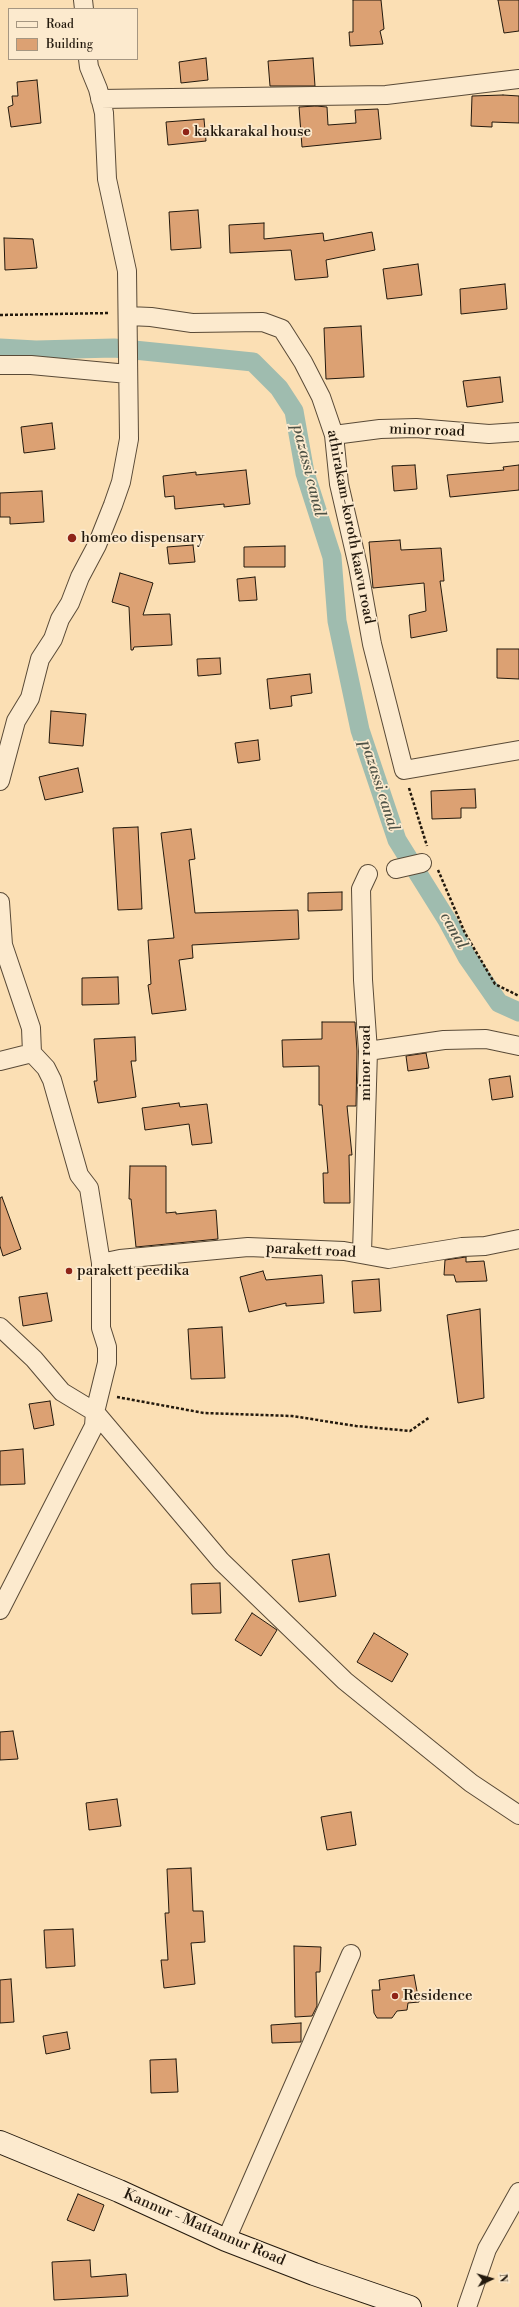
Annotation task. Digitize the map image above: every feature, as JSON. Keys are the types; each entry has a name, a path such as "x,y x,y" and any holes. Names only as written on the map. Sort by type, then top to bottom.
{"main road":[{"name":"Kannur - Mattannur Road","path":"0,2142 119,2191 226,2240 314,2274 410,2307"}],"street":[{"path":"0,782 16,721 30,698 40,659 53,639 60,620 70,603 80,578 97,545 121,482 129,439 126,265 107,179 104,113 88,60"},
{"path":"100,99 386,95 519,78"},
{"name":"athirakam-koroth kaavu road","path":"128,314 192,323 263,322 282,329 303,362 321,397 334,435 339,484 358,566 372,644 404,770"},
{"path":"0,365 38,365 128,374"},
{"name":"minor road","path":"334,435 380,429 416,428 488,434 519,432"},
{"path":"404,770 519,750"},
{"path":"396,869 430,866"},
{"name":"minor road","path":"362,1253 368,1051 363,980 361,889 368,874"},
{"path":"0,902 3,945 31,1028 32,1053 46,1068 52,1080 79,1175 89,1188 101,1263 101,1328 107,1347 107,1363 95,1412 94,1426 0,1610"},
{"path":"368,1051 444,1040 486,1039 519,1046"},
{"path":"0,1060 32,1053"},
{"name":"parakett road","path":"101,1263 120,1259 248,1247 299,1248 362,1253 388,1259 462,1247 485,1246 519,1239"},
{"path":"0,1327 34,1359 62,1392 95,1412 221,1561 345,1681 471,1784 519,1815"},
{"path":"226,2240 351,1954"},
{"path":"467,2307 488,2249 519,2192"}],"path":[{"path":"0,315 128,314"},
{"path":"404,770 428,848 430,866 465,933 495,984 519,996"},
{"path":"99,1393 204,1413 292,1416 356,1426 410,1431 430,1417"}],"building":[{"path":"353,0 381,0 384,29 380,31 383,44 350,46 349,32 353,32"},
{"path":"498,0 519,0 519,31 504,33"},
{"path":"206,58 208,80 181,83 179,62"},
{"path":"313,58 315,86 270,86 268,61"},
{"path":"37,80 41,123 11,127 8,107 13,105 12,96 18,96 17,82"},
{"path":"472,96 519,96 519,123 492,122 492,127 471,126"},
{"path":"299,107 327,107 328,125 356,123 355,110 378,109 381,139 302,147"},
{"name":"kakkarakal house","path":"204,119 206,141 168,145 166,122"},
{"path":"198,210 201,248 171,250 169,212"},
{"path":"264,223 264,239 323,233 324,241 372,232 375,250 326,260 328,277 295,280 291,250 230,253 229,225"},
{"path":"4,238 33,239 37,268 5,270"},
{"path":"418,264 422,295 387,299 383,269"},
{"path":"505,284 507,309 461,314 460,289"},
{"path":"361,326 364,377 326,379 324,328"},
{"path":"500,377 503,402 467,407 463,381"},
{"path":"52,423 55,449 24,453 21,427"},
{"path":"415,465 417,489 394,491 392,466"},
{"path":"519,465 519,490 450,497 447,475 504,470 503,467"},
{"path":"246,470 250,504 224,507 224,504 175,509 174,496 165,497 163,476 196,472 196,475"},
{"path":"42,491 44,522 10,524 10,517 0,517 0,493"},
{"path":"400,540 401,550 441,548 444,581 440,581 447,631 411,638 409,615 426,611 424,583 373,588 369,542"},
{"path":"193,545 195,562 169,564 167,547"},
{"path":"285,546 285,567 244,567 244,547"},
{"path":"120,573 153,583 143,615 170,614 172,645 134,647 133,650 131,650 129,607 112,602"},
{"path":"255,577 257,600 239,601 237,579"},
{"path":"497,649 519,649 519,679 497,678"},
{"path":"220,658 221,674 198,676 197,659"},
{"path":"310,674 312,693 291,696 292,706 270,709 267,679"},
{"path":"51,711 86,714 83,746 49,743"},
{"path":"258,740 260,760 238,763 235,743"},
{"path":"78,768 83,792 45,800 39,777"},
{"path":"475,789 476,808 461,808 461,818 432,819 431,791"},
{"path":"138,827 142,909 118,910 113,828"},
{"path":"191,829 195,859 189,860 195,913 298,910 299,939 192,945 193,958 179,960 186,1010 152,1014 148,985 151,984 148,940 174,938 161,833"},
{"path":"342,892 342,910 308,911 308,893"},
{"path":"118,977 119,1004 82,1005 82,978"},
{"path":"322,1022 355,1022 357,1051 356,1106 347,1106 352,1155 349,1155 350,1203 324,1203 323,1173 328,1173 322,1105 319,1105 319,1066 283,1067 282,1040 322,1039"},
{"path":"135,1037 136,1061 131,1061 136,1097 98,1103 94,1081 97,1081 94,1039"},
{"path":"426,1053 429,1068 408,1071 406,1056"},
{"path":"510,1076 513,1097 492,1100 489,1079"},
{"path":"179,1103 180,1107 207,1104 212,1143 192,1145 189,1124 145,1130 142,1108"},
{"path":"130,1166 166,1166 166,1213 176,1212 176,1214 216,1210 218,1239 136,1247 131,1199 129,1199"},
{"path":"2,1197 21,1249 3,1256 0,1246 0,1198"},
{"path":"466,1257 466,1262 484,1261 487,1281 456,1282 454,1275 444,1275 445,1260"},
{"path":"263,1271 266,1280 322,1275 324,1303 286,1306 286,1303 249,1312 240,1277"},
{"path":"379,1279 381,1311 354,1313 352,1281"},
{"path":"47,1293 52,1321 23,1326 19,1297"},
{"path":"480,1309 484,1398 458,1403 447,1315"},
{"path":"222,1327 225,1378 191,1379 188,1329"},
{"path":"50,1401 54,1425 34,1429 29,1404"},
{"path":"23,1449 25,1484 0,1485 0,1451"},
{"path":"329,1554 336,1596 299,1602 292,1560"},
{"path":"220,1583 221,1613 192,1614 191,1584"},
{"path":"252,1613 277,1630 261,1656 235,1640"},
{"path":"374,1633 408,1654 392,1682 357,1662"},
{"path":"13,1731 18,1759 0,1760 0,1732"},
{"path":"117,1799 121,1826 89,1830 86,1803"},
{"path":"351,1812 356,1845 327,1850 321,1817"},
{"path":"191,1868 193,1911 203,1911 205,1942 191,1943 195,1984 164,1988 161,1960 168,1960 165,1913 169,1913 167,1869"},
{"path":"73,1929 75,1966 46,1968 44,1930"},
{"path":"294,1946 321,1947 320,1972 316,1972 317,2006 312,2016 295,2017"},
{"name":"Residence","path":"414,1975 419,2002 408,2003 407,2010 397,2011 392,2018 377,2018 374,2013 372,1990 380,1990 379,1980"},
{"path":"11,1979 14,2022 0,2023 0,1980"},
{"path":"301,2023 301,2042 272,2043 271,2025"},
{"path":"67,2032 70,2049 46,2054 43,2036"},
{"path":"176,2059 178,2092 151,2093 150,2060"},
{"path":"78,2194 104,2205 94,2231 67,2220"},
{"path":"90,2260 91,2277 126,2274 128,2296 54,2300 52,2262"}],"waterway":[{"name":"pazassi canal","path":"0,348 36,350 114,348 253,362 279,388 294,411 305,473 332,557 337,621 360,730 397,840 447,920 467,957 499,1003 519,1012"}],"place":[{"name":"kakkarakal house","path":"186,132"},
{"name":"homeo dispensary","path":"72,538"},
{"name":"parakett peedika","path":"69,1271"},
{"name":"Residence","path":"395,1996"}],"water label":[{"name":"canal","path":"453,931"}]}
